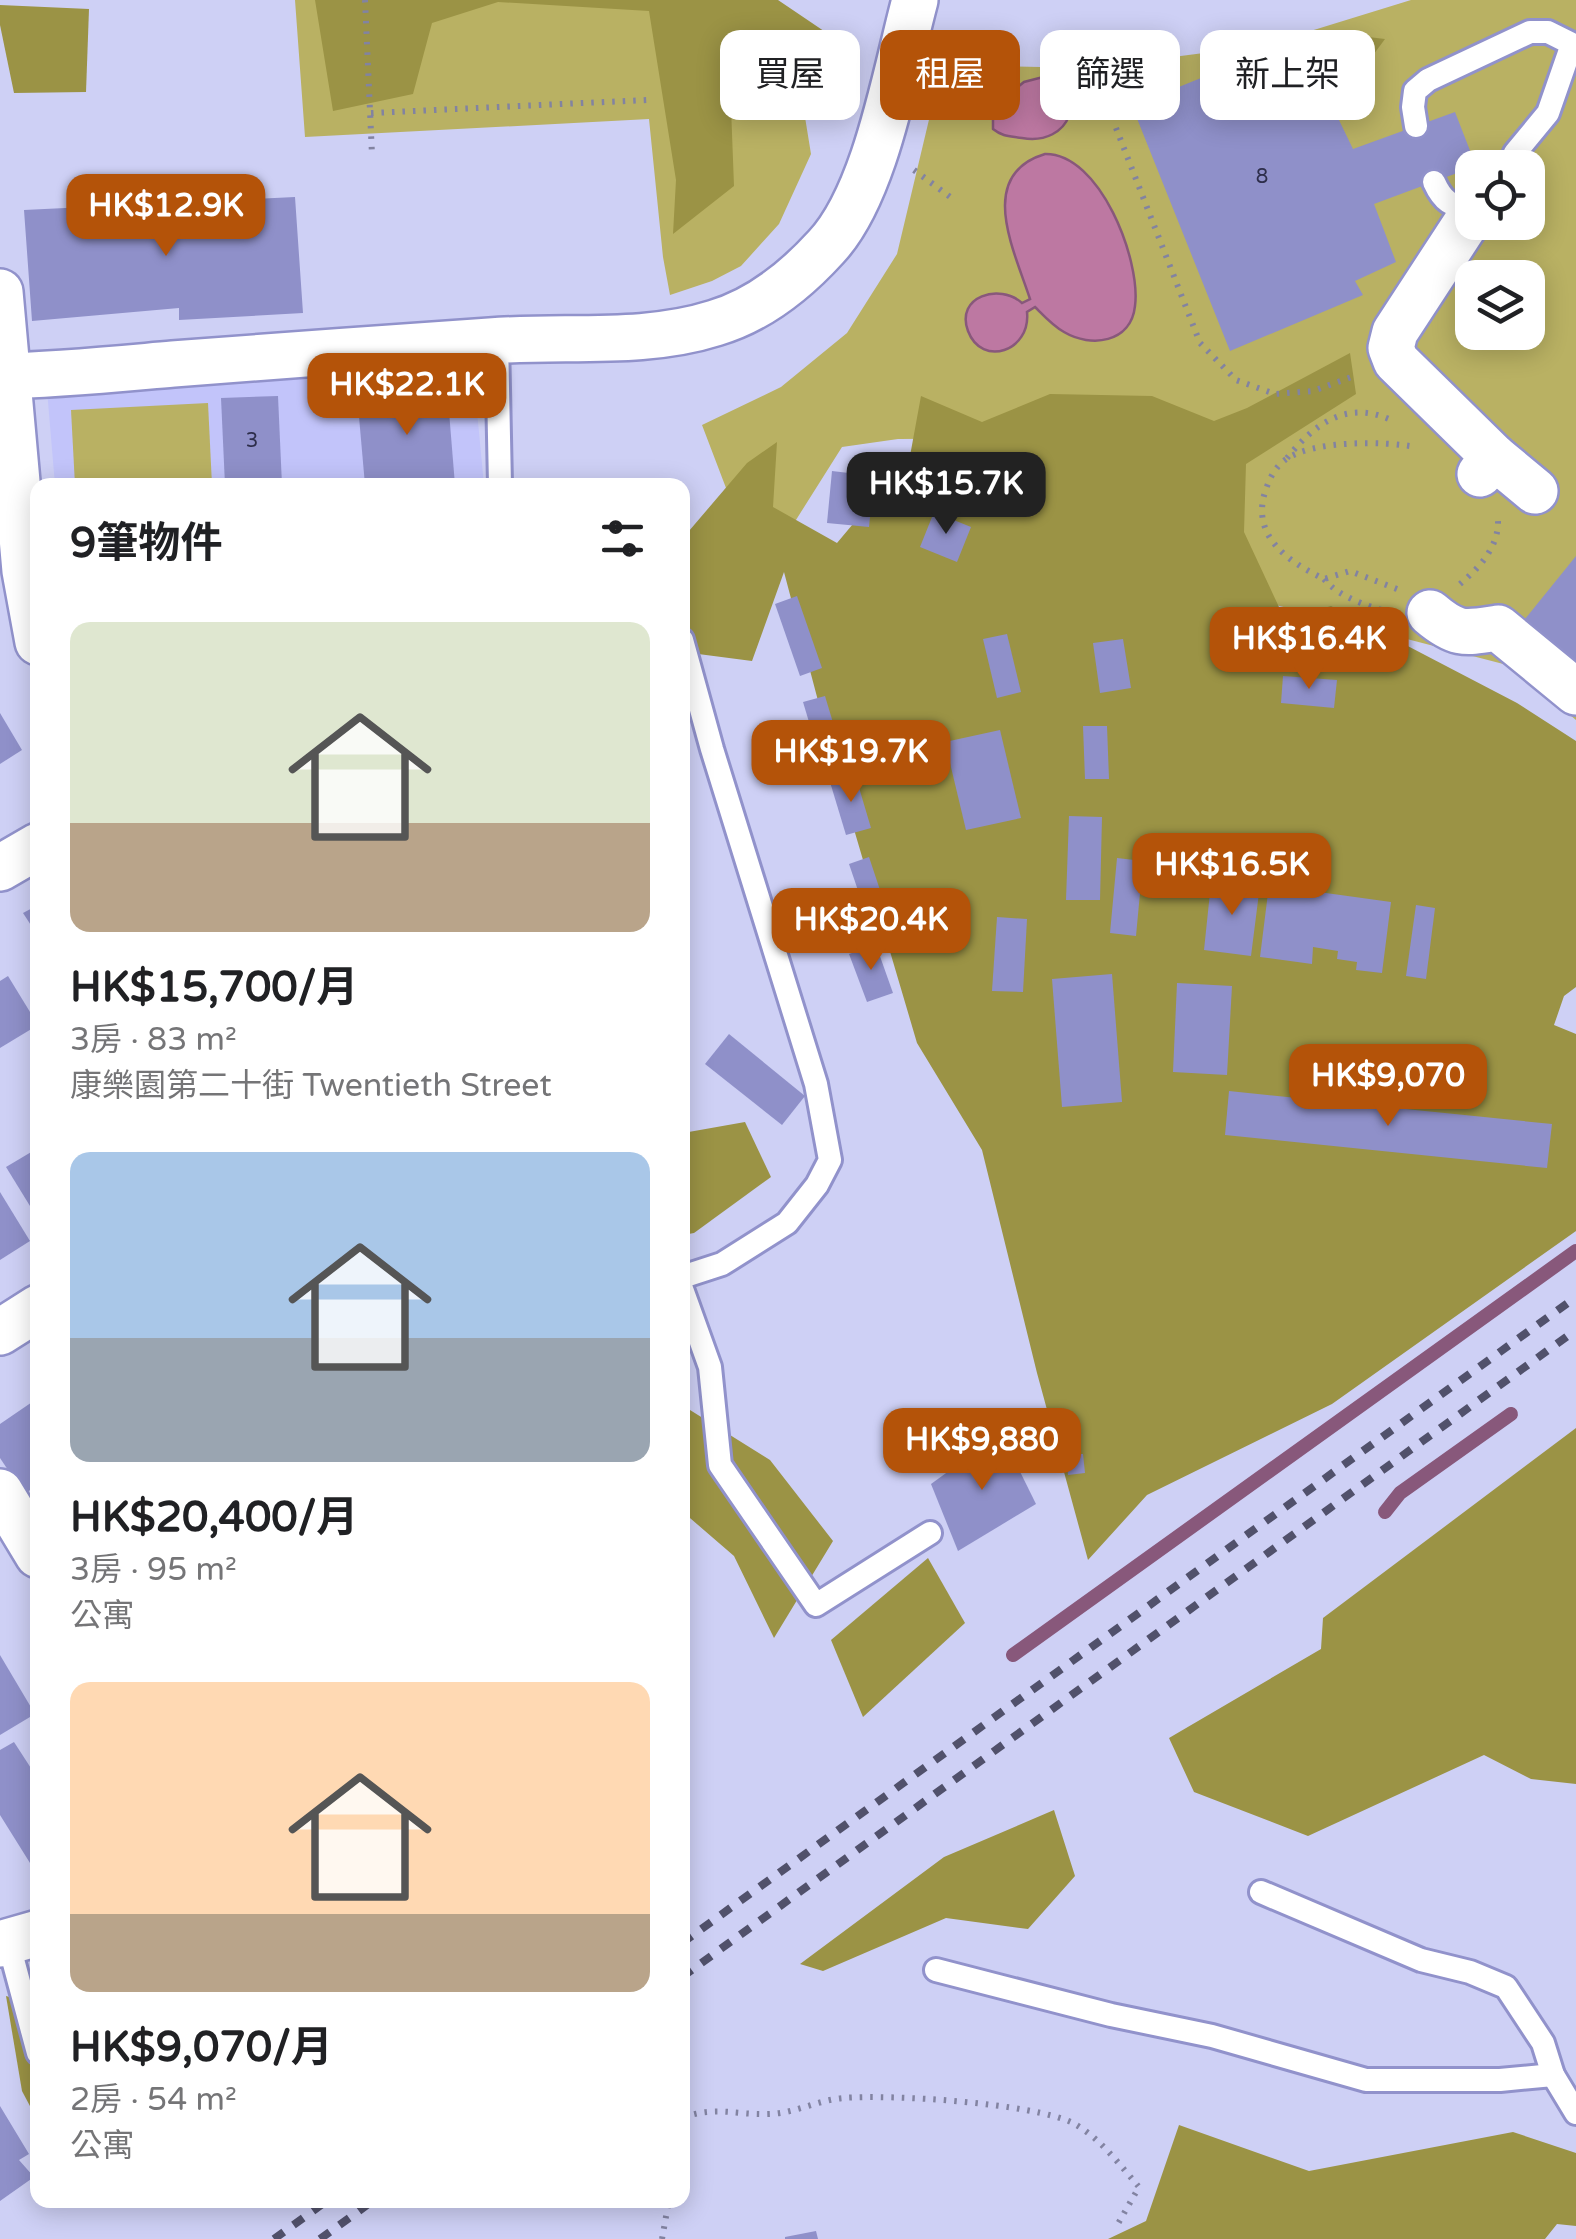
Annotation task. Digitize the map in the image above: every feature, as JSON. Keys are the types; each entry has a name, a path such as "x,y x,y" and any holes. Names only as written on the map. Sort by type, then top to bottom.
{"street":[{"path":"3,376 497,340 606,339 715,324 758,305 794,279 830,244 852,208 877,142 915,0"},
{"path":"1455,238 1395,332 1390,348 1396,361 1487,466 1535,490"},
{"path":"0,292 3,376 30,604"},
{"path":"1423,604 1447,627 1463,634 1498,628 1576,692"},
{"path":"0,868 30,851"},
{"path":"0,1332 30,1313"},
{"path":"0,1492 30,1542"}],"lane":[{"path":"1416,126 1415,91 1428,80 1530,32 1548,32 1574,46 1548,113 1518,150"},
{"path":"1434,182 1441,196 1455,207"},
{"path":"497,340 500,478"},
{"path":"690,667 816,1084 830,1160 786,1224 722,1264 690,1274"},
{"path":"690,1311 710,1367 720,1465 816,1606 930,1533"},
{"path":"1261,1892 1421,1960 1470,1972 1506,1988 1544,2043 1553,2075 1576,2113"},
{"path":"15,1939 30,2013"},
{"path":"936,1970 1212,2036 1366,2080 1500,2080 1553,2075"}],"path":[{"path":"365,0 372,156"},
{"path":"371,113 647,100"},
{"path":"1116,128 1200,343 1236,380 1275,394 1312,391 1396,361"},
{"path":"1399,425 1384,416 1336,416 1312,428 1270,476 1262,500 1264,525 1274,547 1293,564 1324,579 1332,589 1378,609 1423,604 1455,588 1477,570 1493,546 1498,529 1496,500 1487,466"},
{"path":"1287,458 1340,445 1418,447"},
{"path":"1324,579 1350,571 1423,604"},
{"path":"690,2115 706,2110 770,2114 839,2098 882,2096 1025,2109 1073,2124 1108,2150 1140,2187 1115,2229"},
{"path":"662,2239 668,2208"}],"shaded area":[{"path":"295,0 723,0 751,30 720,30 720,120 805,120 811,154 779,224 741,266 670,295 649,119 305,137"},
{"path":"315,0 778,0 822,30 720,30 720,120 731,120 734,186 673,234 676,180 649,11 498,2 432,23 413,94 333,111"},
{"path":"1411,0 1576,0 1576,720 1511,666 1175,579 1049,438 898,439 842,447 760,577 702,425 781,387 847,333 897,254 929,120 1020,120 1020,67 1040,67 1040,120 1180,120 1180,56 1200,53 1200,120 1375,120 1375,30 1314,30"},
{"path":"0,5 89,9 86,92 14,93 0,25"},
{"path":"1375,38 1385,39 1375,52"},
{"path":"1040,78 1040,120 1067,120 1052,134 1039,139 1022,138 993,129 993,120 1020,120 1020,85"},
{"path":"1301,120 1325,120 1316,132"},
{"path":"1045,154 1065,158 1083,171 1113,212 1131,263 1135,286 1132,318 1118,335 1086,340 1060,330 1035,307 1027,312 1026,326 1014,345 994,352 975,342 968,331 968,309 982,296 992,294 1013,297 1022,303 1030,299 1010,238 1006,197 1011,179 1024,164"},
{"path":"1350,353 1356,394 1246,464 1244,532 1285,620 1331,606 1517,703 1576,741 1576,987 1564,996 1554,1025 1576,1034 1576,1231 1332,1404 1147,1495 1088,1560 982,1150 917,1043 835,765 784,572 752,661 690,653 690,530 747,463 777,442 773,507 837,543 910,456 921,396 982,422 1050,394 1152,396 1214,421 1247,408"},
{"path":"473,369 483,478 54,478 47,390"},
{"path":"208,403 212,478 75,478 71,410"},
{"path":"745,1122 771,1177 690,1234 690,1132"},
{"path":"690,1410 770,1460 833,1541 774,1638 734,1556 690,1518"},
{"path":"1576,1428 1576,1784 1531,1779 1484,1755 1308,1836 1194,1792 1169,1738 1321,1649 1323,1618"},
{"path":"928,1558 965,1623 863,1717 831,1640"},
{"path":"1054,1810 1075,1876 1028,1929 946,1918 823,1971 800,1964 944,1857"},
{"path":"6,1996 30,2003 30,2106 22,2091"},
{"path":"1179,2125 1309,2171 1513,2132 1576,2153 1576,2226 1557,2224 1545,2239 1108,2239 1146,2221"}],"building":[{"path":"1200,78 1200,120 1339,120 1353,149 1455,112 1470,150 1455,150 1455,174 1374,204 1396,262 1355,281 1363,295 1230,351 1138,120 1180,120 1180,87"},
{"path":"295,197 303,313 179,320 179,308 32,321 24,210"},
{"path":"447,387 454,478 364,478 357,394"},
{"path":"278,396 282,478 225,478 221,398"},
{"path":"832,471 874,476 869,527 827,523"},
{"path":"934,512 971,527 957,562 920,547"},
{"path":"1576,556 1576,678 1517,629"},
{"path":"797,596 822,668 800,676 775,604"},
{"path":"1007,634 1021,692 997,698 983,639"},
{"path":"1123,639 1131,688 1100,693 1093,643"},
{"path":"1283,676 1337,680 1334,708 1281,703"},
{"path":"825,696 840,746 818,752 803,702"},
{"path":"0,713 22,750 0,764"},
{"path":"1083,726 1107,726 1109,779 1085,779"},
{"path":"1000,730 1021,818 966,830 945,742"},
{"path":"855,774 871,828 846,835 830,782"},
{"path":"1069,816 1102,817 1100,900 1066,900"},
{"path":"869,857 885,905 865,911 849,864"},
{"path":"1117,858 1143,861 1136,936 1110,933"},
{"path":"1234,881 1260,885 1251,956 1204,950 1211,883 1232,886"},
{"path":"1269,885 1391,902 1382,973 1356,970 1357,962 1337,959 1338,951 1313,947 1312,964 1260,957"},
{"path":"1416,905 1435,908 1426,979 1406,976"},
{"path":"997,917 1027,919 1023,992 992,991"},
{"path":"876,945 893,993 867,1002 849,954"},
{"path":"1112,974 1122,1102 1062,1107 1052,979"},
{"path":"8,976 30,1012 30,1030 0,1048 0,981"},
{"path":"1177,983 1232,986 1227,1075 1173,1072"},
{"path":"729,1034 805,1096 782,1125 705,1064"},
{"path":"1229,1091 1552,1124 1547,1168 1225,1135"},
{"path":"30,1153 30,1206 6,1167"},
{"path":"0,1192 30,1241 0,1260"},
{"path":"30,1403 30,1490 24,1494 0,1458 0,1424"},
{"path":"1001,1433 1036,1504 958,1551 931,1484"},
{"path":"1067,1454 1083,1454 1085,1473 1068,1475"},
{"path":"0,1655 30,1706 30,1717 0,1735"},
{"path":"14,1742 30,1767 30,1863 0,1815 0,1750"},
{"path":"0,2106 29,2154 19,2160 30,2172 30,2180 0,2201"},
{"path":"816,2231 818,2239 785,2239 785,2237"}],"waterway":[{"path":"1013,1655 1576,1251"},
{"path":"1385,1512 1400,1493 1511,1414"}],"railway":[{"path":"690,1937 1576,1297"},
{"path":"690,1971 1576,1330"},
{"path":"274,2239 317,2208"},
{"path":"320,2239 363,2208"}]}
